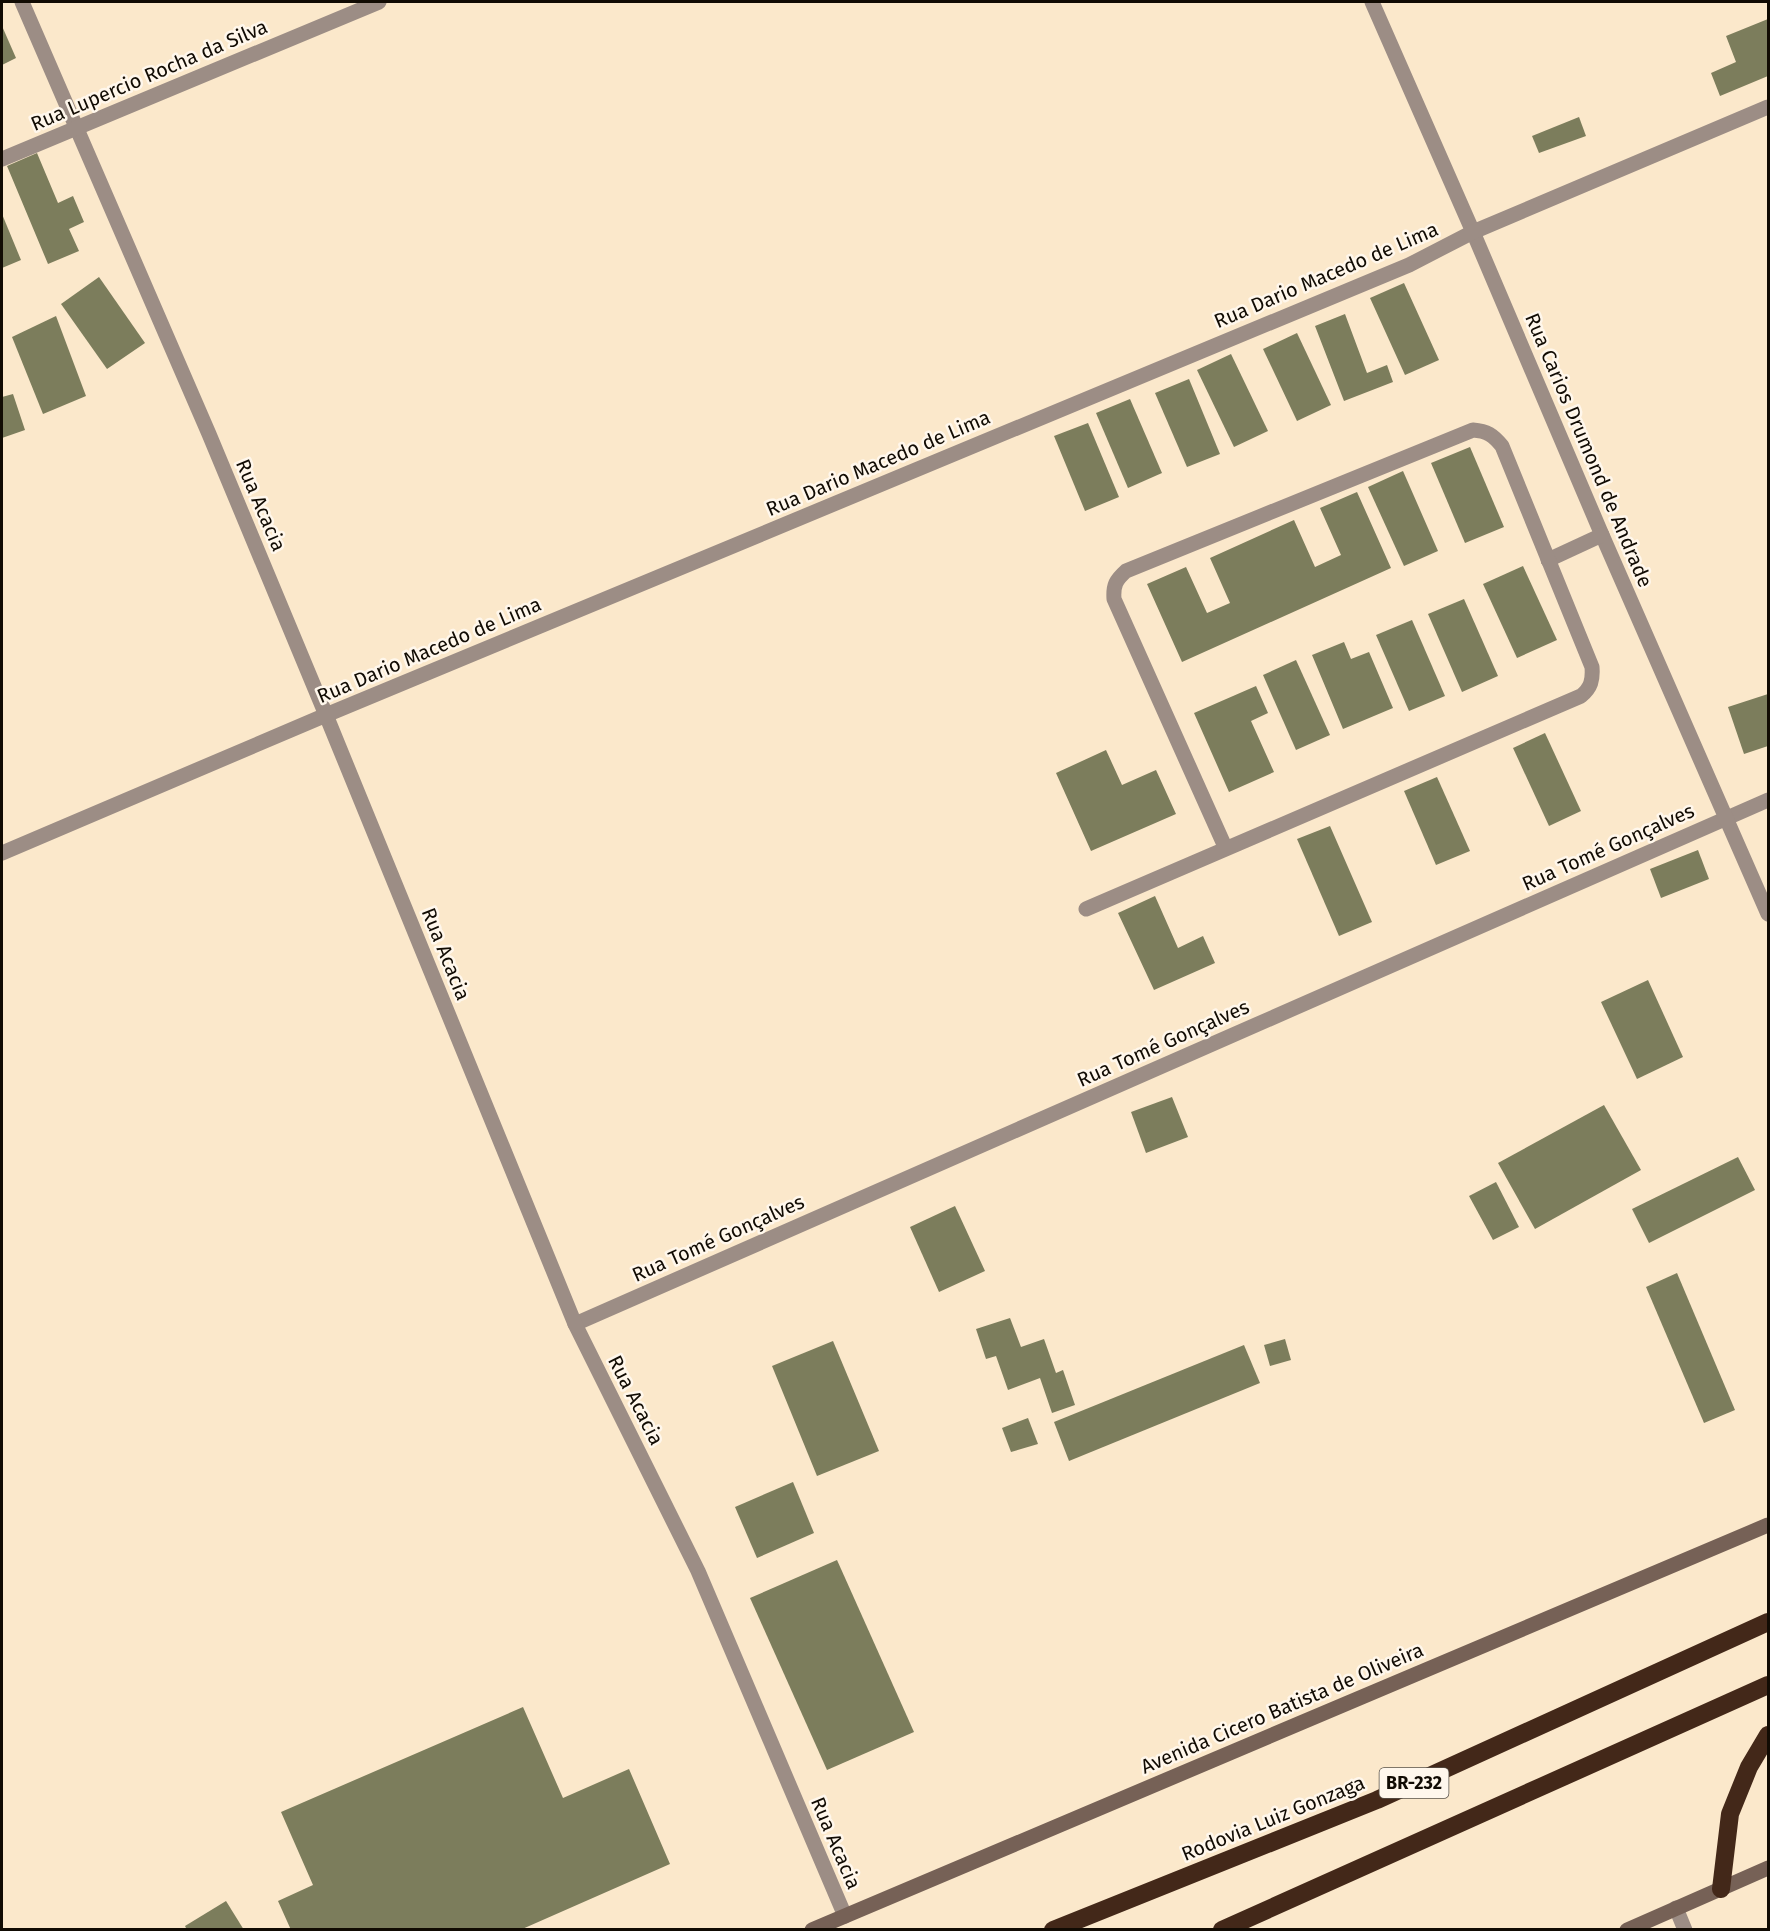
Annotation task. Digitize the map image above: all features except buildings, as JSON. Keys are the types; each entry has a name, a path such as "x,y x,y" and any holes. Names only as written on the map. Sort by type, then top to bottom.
{"highway":[{"name":"Rodovia Luiz Gonzaga","path":"1053,1929 1377,1800 1768,1622"},
{"name":"BR-232","path":"1222,1929 1768,1685"},
{"path":"1721,1889 1730,1814 1749,1767 1768,1735"}],"main road":[{"name":"Avenida Cicero Batista de Oliveira","path":"812,1929 1768,1526"},
{"path":"1627,1929 1768,1868"}],"street":[{"name":"Rua Acacia","path":"22,2 326,715 574,1324 698,1571 845,1916"},
{"name":"Rua Lupercio Rocha da Silva","path":"2,159 379,2"},
{"name":"Rua Carios Drumond de Andrade","path":"1372,2 1768,914"},
{"name":"Rua Dario Macedo de Lima","path":"2,853 326,715 1409,265 1473,232 1768,107"},
{"path":"1086,909 1226,849 1581,696 1588,690 1593,678 1592,667 1502,446 1493,435 1473,430 1126,571 1113,586 1114,599 1226,849"},
{"path":"1548,560 1602,535"},
{"name":"Rua Tomé Gonçalves","path":"574,1324 1768,800"},
{"path":"1677,1908 1684,1929"}]}
